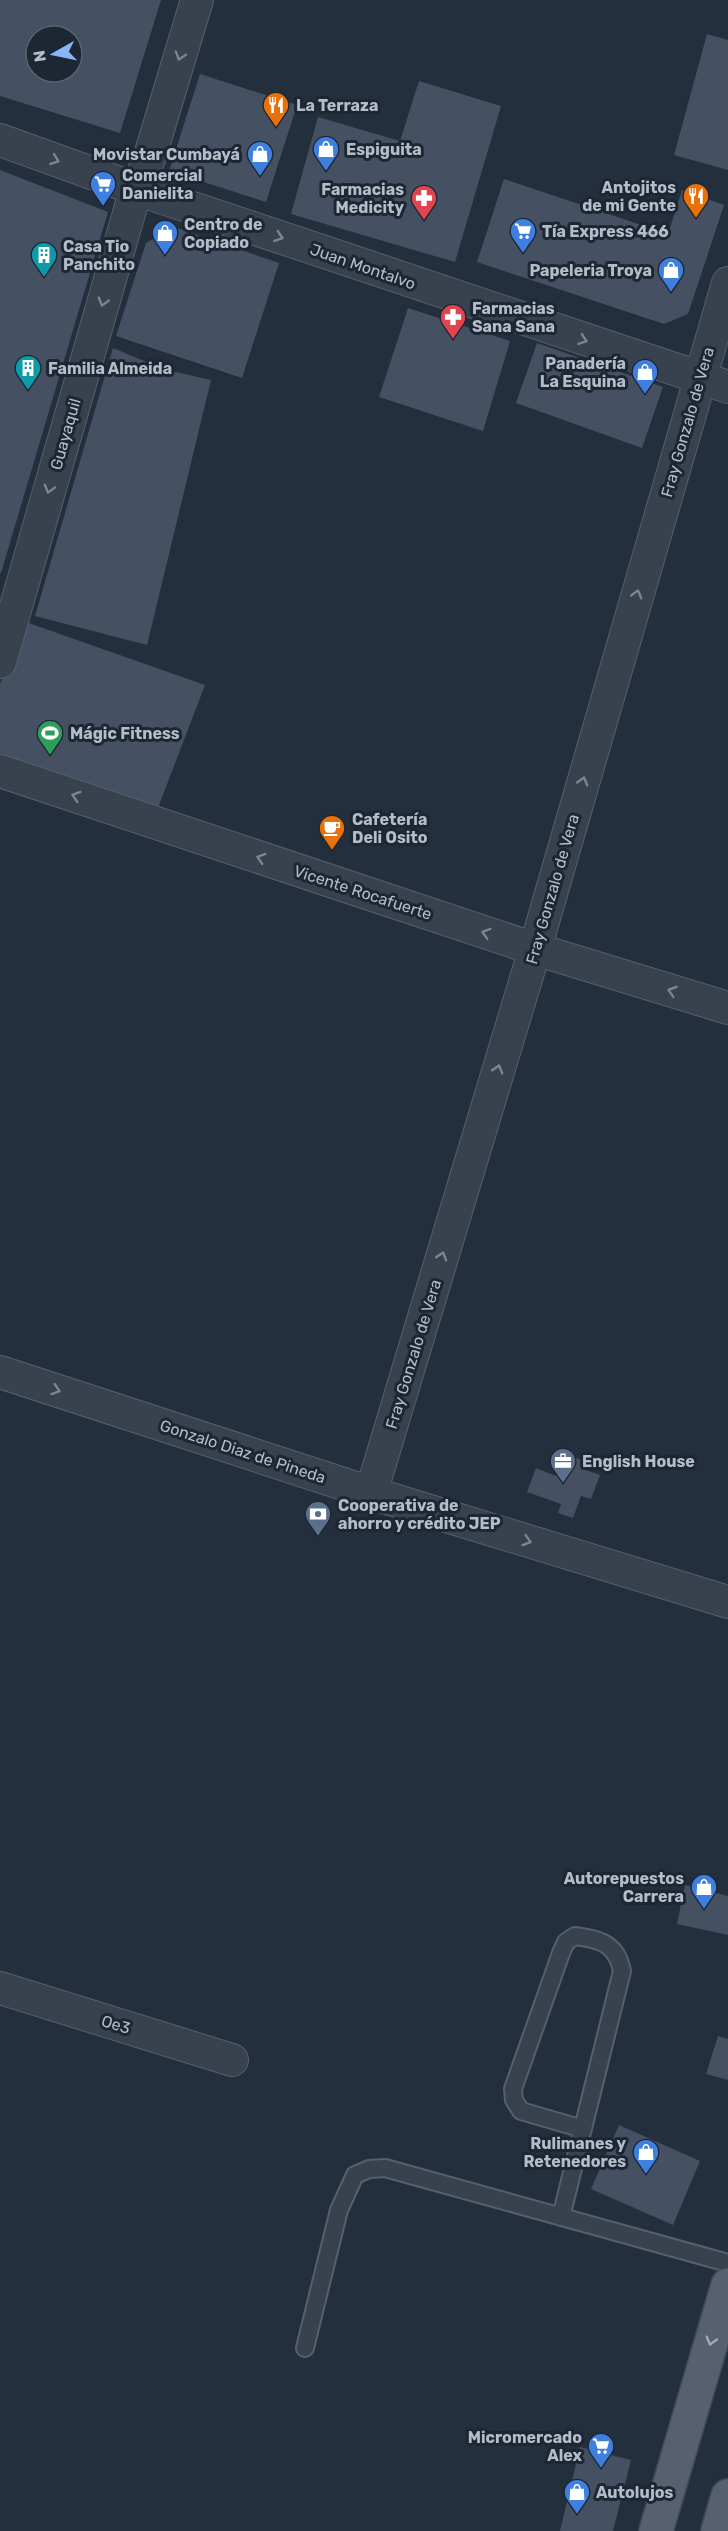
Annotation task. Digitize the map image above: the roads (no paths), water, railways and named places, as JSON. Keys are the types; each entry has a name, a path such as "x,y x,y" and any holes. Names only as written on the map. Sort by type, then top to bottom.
{"main road":[{"path":"656,2531 728,2285"},
{"path":"718,2531 728,2496"}],"street":[{"name":"Guayaquil","path":"0,662 136,189 149,159 197,0"},
{"name":"Juan Montalvo","path":"0,140 136,189 713,383"},
{"name":"Fray Gonzalo de Vera","path":"371,1493 534,949 713,383 728,283"},
{"name":"Vicente Rocafuerte","path":"0,771 534,949 728,1008"},
{"name":"Gonzalo Diaz de Pineda","path":"0,1372 371,1493 728,1602"},
{"name":"Oe3","path":"0,1988 232,2060"}],"lane":[{"path":"561,2217 583,2129 622,1971 619,1957 609,1946 575,1936 566,1942 561,1953 513,2089 514,2100 521,2111 583,2129"},
{"path":"304,2348 339,2210 355,2175 369,2169 385,2168 728,2263"}],"place":[{"name":"La Terraza","path":"276,128"},
{"name":"Espiguita","path":"326,172"},
{"name":"Movistar Cumbayá","path":"260,177"},
{"name":"Comercial Danielita","path":"103,207"},
{"name":"Antojitos de mi Gente","path":"696,219"},
{"name":"Farmacias Medicity","path":"424,221"},
{"name":"Tía Express 466","path":"523,254"},
{"name":"Centro de Copiado","path":"165,256"},
{"name":"Casa Tio Panchito","path":"44,278"},
{"name":"Papeleria Troya","path":"671,293"},
{"name":"Farmacias Sana Sana","path":"453,340"},
{"name":"Familia Almeida","path":"28,391"},
{"name":"Panadería La Esquina","path":"645,395"},
{"name":"Mágic Fitness","path":"50,756"},
{"name":"Cafetería Deli Osito","path":"332,851"},
{"name":"English House","path":"563,1484"},
{"name":"Cooperativa de ahorro y crédito JEP","path":"318,1537"},
{"name":"Autorepuestos Carrera","path":"704,1910"},
{"name":"Rulimanes y Retenedores","path":"646,2175"},
{"name":"Micromercado Alex","path":"601,2469"},
{"name":"Autolujos","path":"577,2515"}]}
